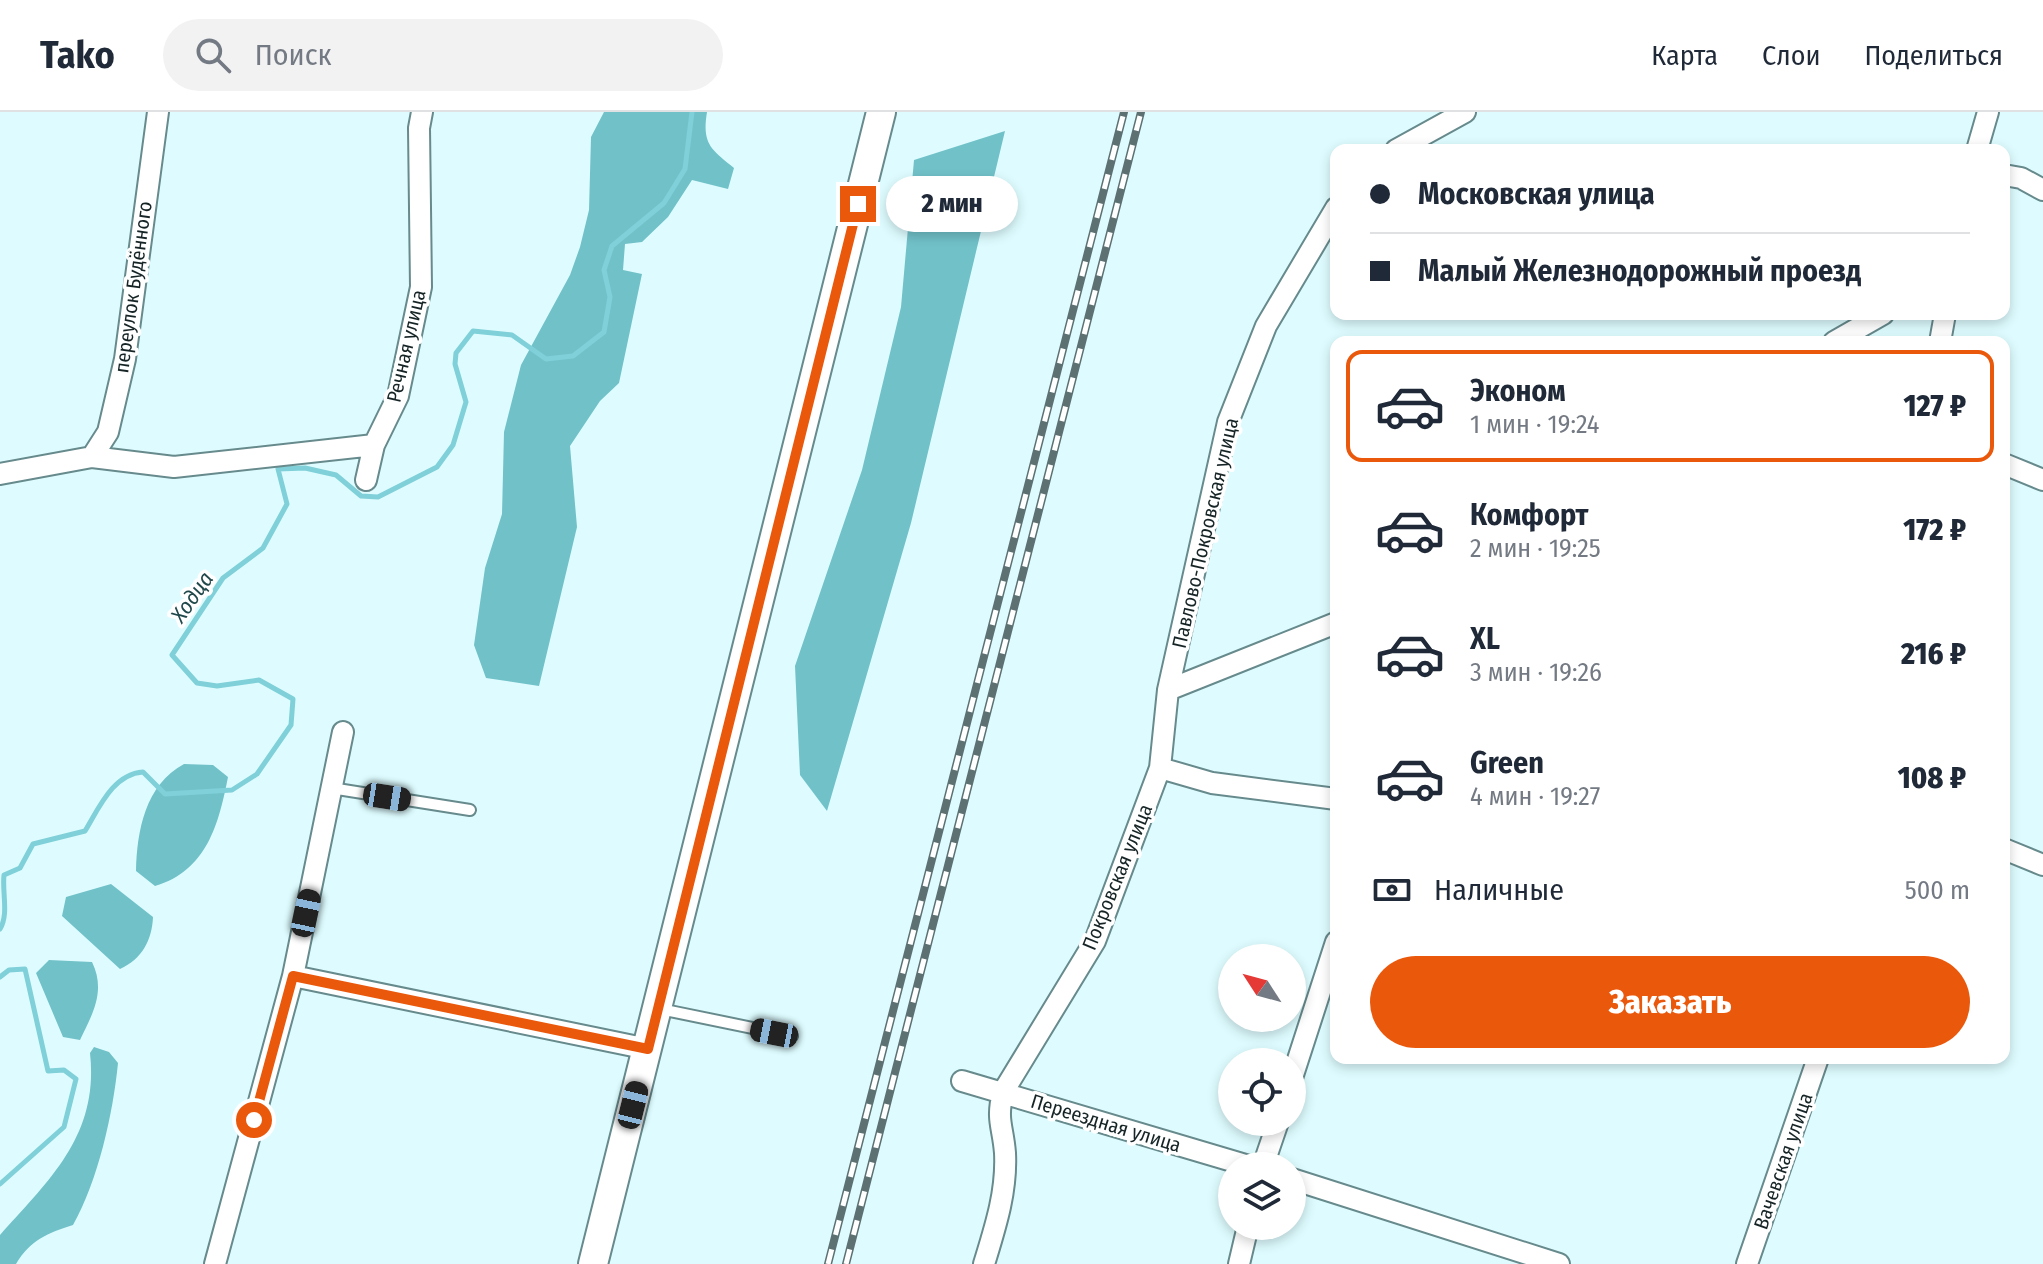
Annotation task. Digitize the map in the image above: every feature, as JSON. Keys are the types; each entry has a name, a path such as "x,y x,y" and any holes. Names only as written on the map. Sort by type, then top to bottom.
{"street":[{"name":"переулок Будённого","path":"92,457 108,432 125,359 158,112"},
{"name":"Речная улица","path":"366,480 374,445 398,396 421,287 419,128 422,112"},
{"path":"593,1264 881,112"},
{"path":"1407,144 1465,112"},
{"path":"1979,144 1988,112"},
{"path":"2010,176 2021,178 2043,190"},
{"name":"Павлово-Покровская улица","path":"1168,690 1228,422 1266,326 1330,218"},
{"path":"1844,336 1872,320"},
{"path":"0,474 92,457 174,467 374,445"},
{"path":"2010,466 2043,480"},
{"path":"1168,690 1330,625"},
{"name":"Покровская улица","path":"1003,1092 1095,941 1160,768 1168,690"},
{"path":"215,1264 293,976 343,732"},
{"path":"1160,768 1212,783 1330,798"},
{"path":"2010,851 2043,865"},
{"path":"1302,1048 1330,961"},
{"path":"293,976 648,1049"},
{"name":"Вачевская улица","path":"1747,1264 1816,1064"},
{"name":"Переездная улица","path":"962,1081 1218,1157"},
{"path":"984,1264 1002,1207 1005,1153 997,1116 1003,1092"},
{"path":"1306,1183 1559,1264"},
{"path":"1239,1264 1245,1240"}],"lane":[{"path":"331,788 470,810"},
{"path":"658,1008 792,1036"}],"shaded area":[{"path":"604,112 707,112 707,138 719,156 734,168 728,189 692,180 668,217 642,242 625,244 623,270 642,274 619,383 600,401 570,446 577,527 539,686 486,678 474,645 485,568 502,514 504,432 521,365 570,275 580,247 589,210 591,137"},
{"path":"1005,131 911,523 827,811 800,775 795,666 862,470 901,307 914,160"},
{"path":"184,764 213,765 228,777 220,811 215,828 199,857 173,879 155,886 136,871 141,825 160,784"},
{"path":"111,884 153,917 151,933 144,948 134,960 120,969 62,916 66,897"},
{"path":"49,960 92,962 98,992 80,1040 63,1037 36,973"},
{"path":"94,1047 109,1052 118,1063 103,1147 82,1207 73,1225 40,1238 16,1264 0,1264 0,1235 53,1174 79,1132 87,1108 91,1082 90,1053"}],"waterway":[{"name":"Ходца","path":"0,929 5,910 4,875 20,868 33,844 85,831 108,794 123,779 143,772 165,794 232,790 257,774 291,725 293,699 259,680 217,686 197,683 172,655 223,578 263,548 287,504 278,469 305,468 336,475 361,496 378,497 437,467 453,445 466,402 455,364 456,353 473,331 512,335 546,359 573,356 604,332 610,297 604,270 612,246 664,203 685,169 692,112"},
{"name":"Ходца","path":"0,977 9,970 25,969 48,1071 64,1070 76,1079 64,1127 0,1184"}],"railway":[{"path":"828,1264 1124,112"},
{"path":"846,1264 1141,112"}],"route":[{"path":"254,1120 293,976 648,1049 858,204"}]}
